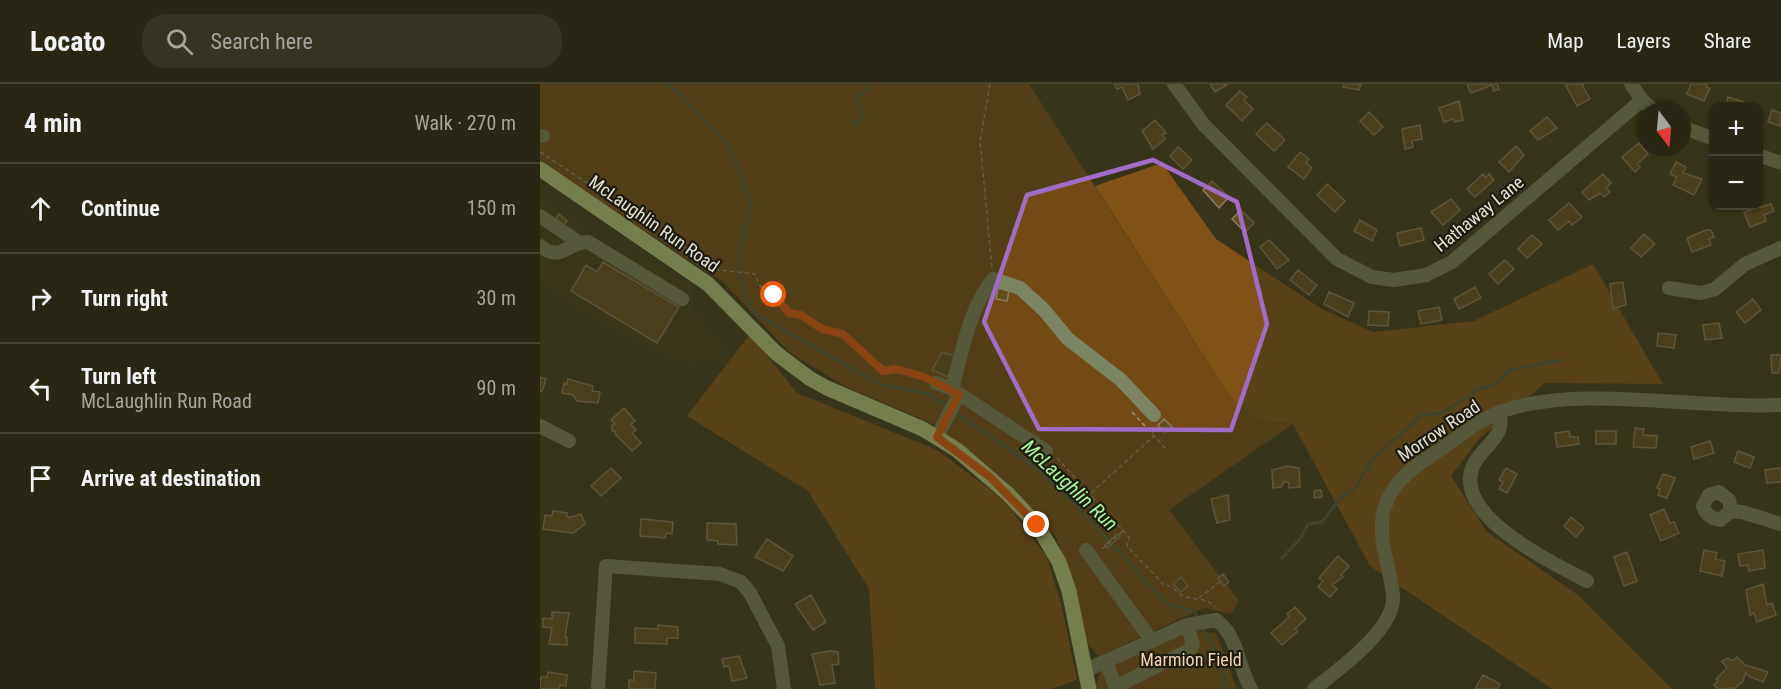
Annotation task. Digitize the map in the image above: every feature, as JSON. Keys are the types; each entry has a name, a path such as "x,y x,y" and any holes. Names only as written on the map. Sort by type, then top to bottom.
{"main road":[{"name":"McLaughlin Run Road","path":"540,169 695,273 776,353 810,378 845,397 906,420 937,437 964,456 1008,494 1046,539 1065,577 1089,689"}],"street":[{"name":"Hathaway Lane","path":"1174,84 1204,125 1337,259 1372,277 1394,280 1426,275 1452,262 1642,100"},
{"path":"1631,84 1645,102"},
{"path":"1691,130 1709,137"},
{"path":"1761,156 1781,163"},
{"path":"540,216 578,242"},
{"path":"540,246 550,254 561,253 578,242 588,242 682,299"},
{"path":"1669,288 1701,293 1715,289 1744,264 1781,248"},
{"path":"937,437 955,395 967,333 983,291 993,279 1020,288 1044,310 1068,339 1121,380 1156,419"},
{"path":"936,383 1046,451"},
{"name":"Morrow Road","path":"1314,689 1382,629 1392,609 1393,596 1382,530 1383,513 1397,483 1414,467 1499,412 1560,401 1607,399 1753,406 1781,405"},
{"path":"1499,412 1503,421 1501,430 1474,464 1470,487 1478,503 1501,531 1542,557 1587,581"},
{"path":"540,426 569,441"},
{"path":"1731,511 1742,512 1781,524"},
{"path":"1086,550 1152,641"},
{"path":"598,689 606,566 720,574 741,582 750,593 778,646 784,689"},
{"path":"1086,670 1190,624 1213,621 1224,626 1230,636 1251,689"},
{"path":"1106,662 1115,685 1119,685 1191,649 1193,645 1190,624"}],"path":[{"path":"990,84 980,141 993,279"},
{"path":"540,152 719,270 755,274 762,289 777,297 786,310 801,315 822,329 843,334 883,371 896,369 936,383"},
{"path":"1132,412 1166,449"},
{"path":"1152,434 1156,419"},
{"path":"1090,494 1154,436"},
{"path":"1046,451 1058,458 1124,531 1129,537 1127,546 1164,585 1174,586 1183,596 1198,598 1214,605 1216,609 1213,621"},
{"path":"1102,550 1124,531"},
{"path":"1198,598 1220,582"}],"highlighted area":[{"path":"1153,160 1237,202 1267,324 1231,430 1039,429 984,322 1027,195"}],"shaded area":[{"path":"1162,163 1216,239 1322,309 1373,332 1474,321 1593,264 1663,384 1545,383 1479,439 1451,476 1487,532 1578,595 1672,689 1552,689 1370,566 1293,424 1257,421 1231,398 1095,186"},
{"path":"540,196 619,255 631,253 693,287 693,309 734,361 728,368 715,358 693,364 653,351 570,303 540,278"},
{"path":"750,334 797,393 937,450 1005,501 1047,557 1062,608 1077,680 1052,689 875,689 869,589 808,491 687,416"}],"green space":[{"path":"540,84 1029,84 1231,398 1257,421 1293,424 1169,510 1239,601 1231,614 1204,608 1099,656 1086,642 1072,578 1056,537 1006,481 931,423 846,387 789,352 723,282 540,162"},
{"name":"Marmion Field","path":"1185,629 1216,633 1237,689 1095,689 1101,670"}],"building":[{"path":"1114,84 1138,84 1140,94 1128,100 1122,87 1117,89"},
{"path":"1210,84 1228,84 1215,92"},
{"path":"1344,84 1361,84 1359,90 1343,87"},
{"path":"1467,84 1497,84 1499,89 1494,91 1492,85 1471,93"},
{"path":"1565,84 1584,84 1582,85 1590,99 1577,106"},
{"path":"1691,84 1707,84 1706,87 1710,88 1704,101 1687,94"},
{"path":"1240,91 1247,97 1244,100 1253,109 1242,121 1226,105"},
{"path":"1728,97 1744,102 1727,102"},
{"path":"1459,101 1463,120 1455,122 1453,119 1444,122 1439,108"},
{"path":"1772,110 1781,113 1781,126 1768,122"},
{"path":"1369,112 1383,127 1374,135 1360,121"},
{"path":"1547,117 1557,128 1538,140 1530,131"},
{"path":"1155,120 1166,133 1162,135 1165,139 1153,149 1142,131"},
{"path":"1267,123 1285,140 1274,151 1256,134"},
{"path":"1420,125 1422,139 1412,141 1413,147 1405,149 1402,129"},
{"path":"1637,145 1637,156 1646,156 1637,164 1640,167 1635,172 1622,157"},
{"path":"1516,146 1524,155 1509,172 1499,162"},
{"path":"1178,147 1192,160 1183,169 1170,156"},
{"path":"1300,152 1309,159 1306,163 1312,168 1304,179 1288,167"},
{"path":"1676,162 1686,167 1683,173 1702,179 1694,195 1673,185 1677,177 1670,174"},
{"path":"1483,174 1486,178 1489,174 1494,180 1475,197 1467,189"},
{"path":"1603,174 1611,183 1606,188 1610,192 1604,197 1600,193 1589,200 1582,192"},
{"path":"1212,181 1229,197 1219,208 1203,190"},
{"path":"1327,184 1345,201 1335,212 1317,195"},
{"path":"1451,199 1460,210 1443,225 1431,212"},
{"path":"1569,203 1582,217 1572,225 1569,221 1558,230 1549,220"},
{"path":"1771,204 1774,211 1764,215 1766,221 1750,227 1744,212 1763,210 1763,206"},
{"path":"1241,210 1254,223 1245,232 1232,219"},
{"path":"559,214 567,221 561,229 553,222"},
{"path":"1360,220 1377,230 1372,241 1354,231"},
{"path":"1421,228 1424,240 1400,246 1397,233"},
{"path":"1711,230 1714,237 1709,239 1711,245 1692,252 1687,238"},
{"path":"1644,234 1655,244 1641,257 1631,248"},
{"path":"1532,235 1542,244 1527,258 1518,249"},
{"path":"1269,240 1289,260 1277,269 1260,247"},
{"path":"1505,260 1514,269 1498,284 1489,274"},
{"path":"603,262 679,307 657,343 571,291 586,265 597,272"},
{"path":"1298,270 1317,285 1309,295 1290,280"},
{"path":"1623,282 1626,305 1613,308 1610,284"},
{"path":"1475,287 1481,298 1459,309 1454,299"},
{"path":"998,288 1009,291 1007,301 996,299"},
{"path":"1329,292 1354,303 1348,317 1324,304"},
{"path":"1753,299 1761,310 1745,323 1736,312"},
{"path":"1439,307 1442,320 1421,324 1418,311"},
{"path":"1369,311 1389,312 1388,326 1368,325"},
{"path":"1719,323 1722,338 1705,340 1703,325"},
{"path":"1658,333 1676,335 1674,348 1657,346"},
{"path":"942,352 955,356 948,377 932,370"},
{"path":"1771,355 1781,355 1779,373 1772,373"},
{"path":"540,377 546,379 542,392 540,391"},
{"path":"568,379 593,386 592,391 600,392 598,403 577,401 573,395 562,393 564,383 567,384"},
{"path":"624,408 635,421 631,424 636,430 632,433 641,443 632,451 615,434 616,431 612,431 612,425 615,424 611,420"},
{"path":"1164,419 1172,427 1165,433 1158,425"},
{"path":"1635,428 1644,429 1643,435 1657,436 1656,448 1633,447"},
{"path":"1569,431 1570,437 1578,437 1579,444 1557,447 1555,433"},
{"path":"1596,431 1616,431 1616,444 1596,444"},
{"path":"1710,441 1714,453 1694,459 1691,447"},
{"path":"1738,451 1754,457 1750,468 1734,462"},
{"path":"1287,466 1299,468 1300,487 1289,488 1289,482 1284,482 1281,487 1273,488 1272,470"},
{"path":"611,468 621,478 601,496 591,486"},
{"path":"1506,468 1517,474 1507,493 1499,489 1503,482 1499,480"},
{"path":"1781,468 1781,482 1767,483 1765,470"},
{"path":"1663,474 1675,478 1667,498 1658,495 1660,489 1657,488"},
{"path":"1321,490 1322,497 1314,498 1314,491"},
{"path":"1228,495 1230,520 1217,523 1211,499"},
{"path":"1664,509 1670,523 1674,522 1679,533 1661,541 1650,515"},
{"path":"553,511 567,513 567,517 581,514 585,524 573,533 543,529 545,515 552,516"},
{"path":"1571,517 1584,528 1576,537 1564,526"},
{"path":"641,519 673,522 672,534 666,533 665,538 640,536"},
{"path":"707,523 736,524 737,545 718,544 718,541 707,540"},
{"path":"1117,534 1120,537 1107,548 1105,545"},
{"path":"767,539 793,556 783,571 755,557"},
{"path":"1704,550 1717,553 1715,559 1725,561 1722,576 1700,571"},
{"path":"1763,550 1765,568 1749,571 1748,565 1740,566 1738,554"},
{"path":"1627,552 1637,581 1624,586 1614,557"},
{"path":"1338,556 1349,566 1341,575 1343,577 1332,585 1337,589 1330,597 1318,587 1323,581 1319,578"},
{"path":"1223,574 1229,582 1224,586 1218,578"},
{"path":"1181,577 1188,586 1181,592 1173,584"},
{"path":"1763,584 1767,605 1772,603 1776,615 1757,622 1754,613 1750,615 1746,590"},
{"path":"811,595 826,622 813,630 795,604"},
{"path":"1295,607 1306,619 1295,629 1298,631 1282,645 1271,633 1289,617 1287,614"},
{"path":"552,612 569,613 565,637 567,637 567,645 549,644 552,628 543,627 543,618 552,619"},
{"path":"658,625 678,627 678,638 667,638 667,644 635,643 635,628 658,629"},
{"path":"838,652 839,664 832,665 835,683 820,685 812,654"},
{"path":"739,656 747,678 732,681 729,666 724,667 722,659"},
{"path":"1737,657 1745,665 1768,672 1763,682 1748,676 1746,672 1743,681 1735,688 1718,689 1714,685 1718,681 1716,679 1727,668 1722,661 1728,658 1733,661"},
{"path":"634,671 656,673 655,689 629,689 629,680 634,680"},
{"path":"548,672 567,675 566,686 560,685 559,689 540,689 541,677 547,677"},
{"path":"1483,675 1500,684 1497,689 1475,689"}],"waterway":[{"name":"McLaughlin Run","path":"667,84 677,91 729,146 751,202 739,256 743,294 756,314 879,384 928,394 948,407"},
{"path":"855,124 862,119 857,97 868,88 868,84"},
{"path":"1282,558 1300,539 1308,524 1322,522 1342,496 1354,490 1372,460 1422,415 1442,413 1478,389 1496,384 1509,370 1562,360"},
{"name":"McLaughlin Run","path":"953,411 1031,464 1078,507 1167,604 1194,611 1198,619"},
{"name":"McLaughlin Run","path":"1203,628 1221,661 1226,689"},
{"path":"1203,658 1217,653"}],"route":[{"path":"774,295 789,313 801,315 822,329 843,334 873,359 883,371 896,369 922,376 959,394 937,437 990,477 1025,510 1037,525"}]}
